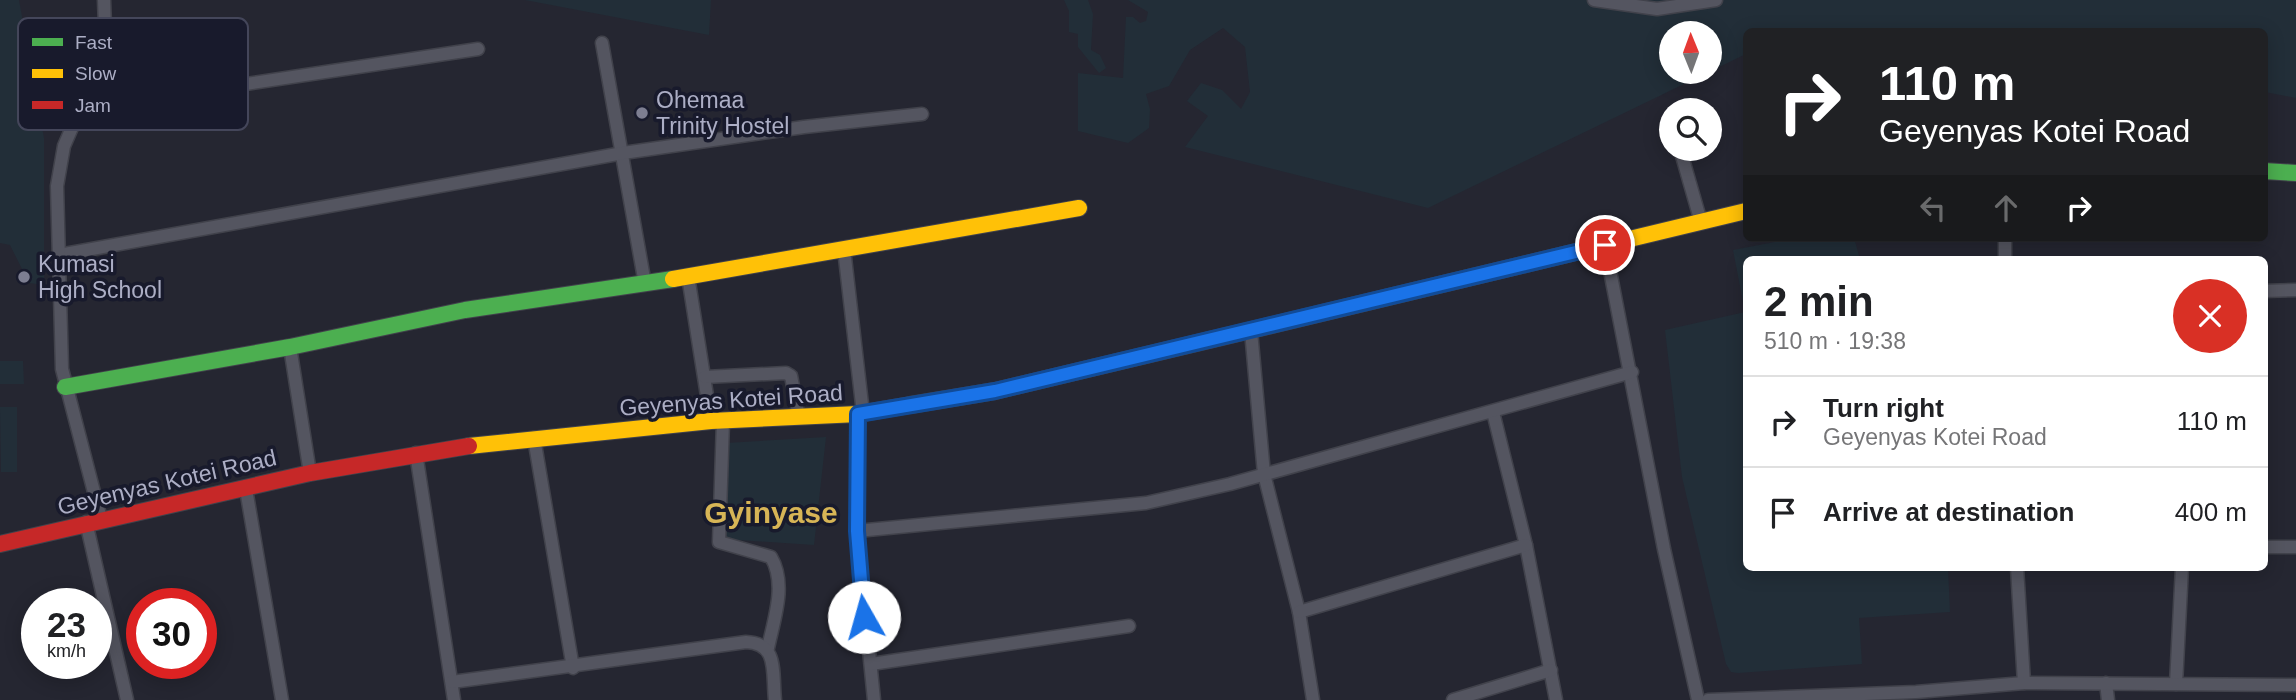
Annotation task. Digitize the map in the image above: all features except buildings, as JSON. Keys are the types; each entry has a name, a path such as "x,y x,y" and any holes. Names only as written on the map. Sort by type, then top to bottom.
{"street":[{"path":"104,0 105,18"},
{"path":"1594,0 1657,9 1716,0"},
{"path":"603,43 645,284"},
{"path":"248,84 478,49"},
{"path":"59,255 623,153 804,127 922,114"},
{"path":"71,130 64,146 57,186 65,387 94,521 127,700"},
{"path":"1683,161 1701,222"},
{"path":"2268,171 2296,173"},
{"path":"65,387 290,347 466,310 645,284 1079,208"},
{"name":"Geyenyas Kotei Road","path":"0,544 310,473 416,453 534,438 717,421 861,413 995,391 1743,212"},
{"path":"1605,245 1632,372 1667,562 1699,700"},
{"path":"844,249 861,413 857,531 861,593 874,700"},
{"path":"688,276 705,377 717,421 719,541 771,557 778,570 778,601 768,648 775,700"},
{"path":"2268,290 2296,290"},
{"path":"1251,331 1264,474 1299,612 1313,700"},
{"path":"290,347 310,473"},
{"path":"857,531 1146,503 1264,474 1632,372"},
{"path":"705,377 786,373 794,383 799,417"},
{"path":"1493,412 1526,545 1556,700"},
{"path":"534,438 573,668"},
{"path":"416,453 454,700"},
{"path":"246,489 282,700"},
{"path":"1299,612 1526,545"},
{"path":"2268,548 2296,547"},
{"path":"2017,571 2024,683"},
{"path":"2176,684 2182,571"},
{"path":"871,664 1129,625"},
{"path":"452,682 573,668 746,642 761,642 768,648"},
{"path":"1453,700 1550,670"},
{"path":"1708,700 1916,696 2024,683 2296,685"},
{"path":"2106,683 2108,700"}],"shaded area":[{"path":"0,0 19,0 22,18 18,18 18,130 43,130 44,138 44,285 29,283 10,245 0,243"},
{"path":"525,0 711,0 709,35"},
{"path":"1064,0 1088,0 1093,14 1091,50 1100,55 1106,68 1099,73 1078,47 1078,34 1069,32 1069,11"},
{"path":"1128,0 2296,0 2296,98 2268,93 2268,28 1743,28 1743,55 1722,65 1722,21 1659,21 1659,84 1684,84 1428,208 1185,147 1208,116 1187,101 1201,83 1222,90 1241,109 1250,92 1245,47 1223,28 1190,50 1169,86 1146,94 1150,109 1149,128 1128,143 1078,131 1078,73 1123,78 1126,17 1133,17 1140,23 1146,21 1148,12"},
{"path":"1774,242 1855,242 1859,256 1743,256 1743,302 1733,250"},
{"path":"1743,312 1743,571 1948,571 1950,612 1859,618 1862,664 1731,672 1726,664 1682,477 1665,330"},
{"path":"0,361 23,361 24,384 0,384"},
{"path":"0,407 17,407 17,472 1,472"},
{"path":"826,437 814,545 723,539 726,443"}],"traffic: fast":[{"path":"2268,171 2296,173"},
{"path":"65,387 290,347 465,310 673,279"},
{"path":"910,405 995,391 1243,332"}],"traffic: slow":[{"path":"673,279 1079,208"},
{"path":"1243,332 1743,212"},
{"path":"469,446 711,421 858,414 910,405"}],"traffic: jam":[{"path":"0,544 310,473 469,446"}],"place":[{"name":"Ohemaa Trinity Hostel","path":"642,113"},
{"name":"Kumasi High School","path":"24,277"}],"district":[{"name":"Gyinyase","path":"771,512"}],"route":[{"path":"864,617 857,531 858,414 995,391 1605,245"}]}
